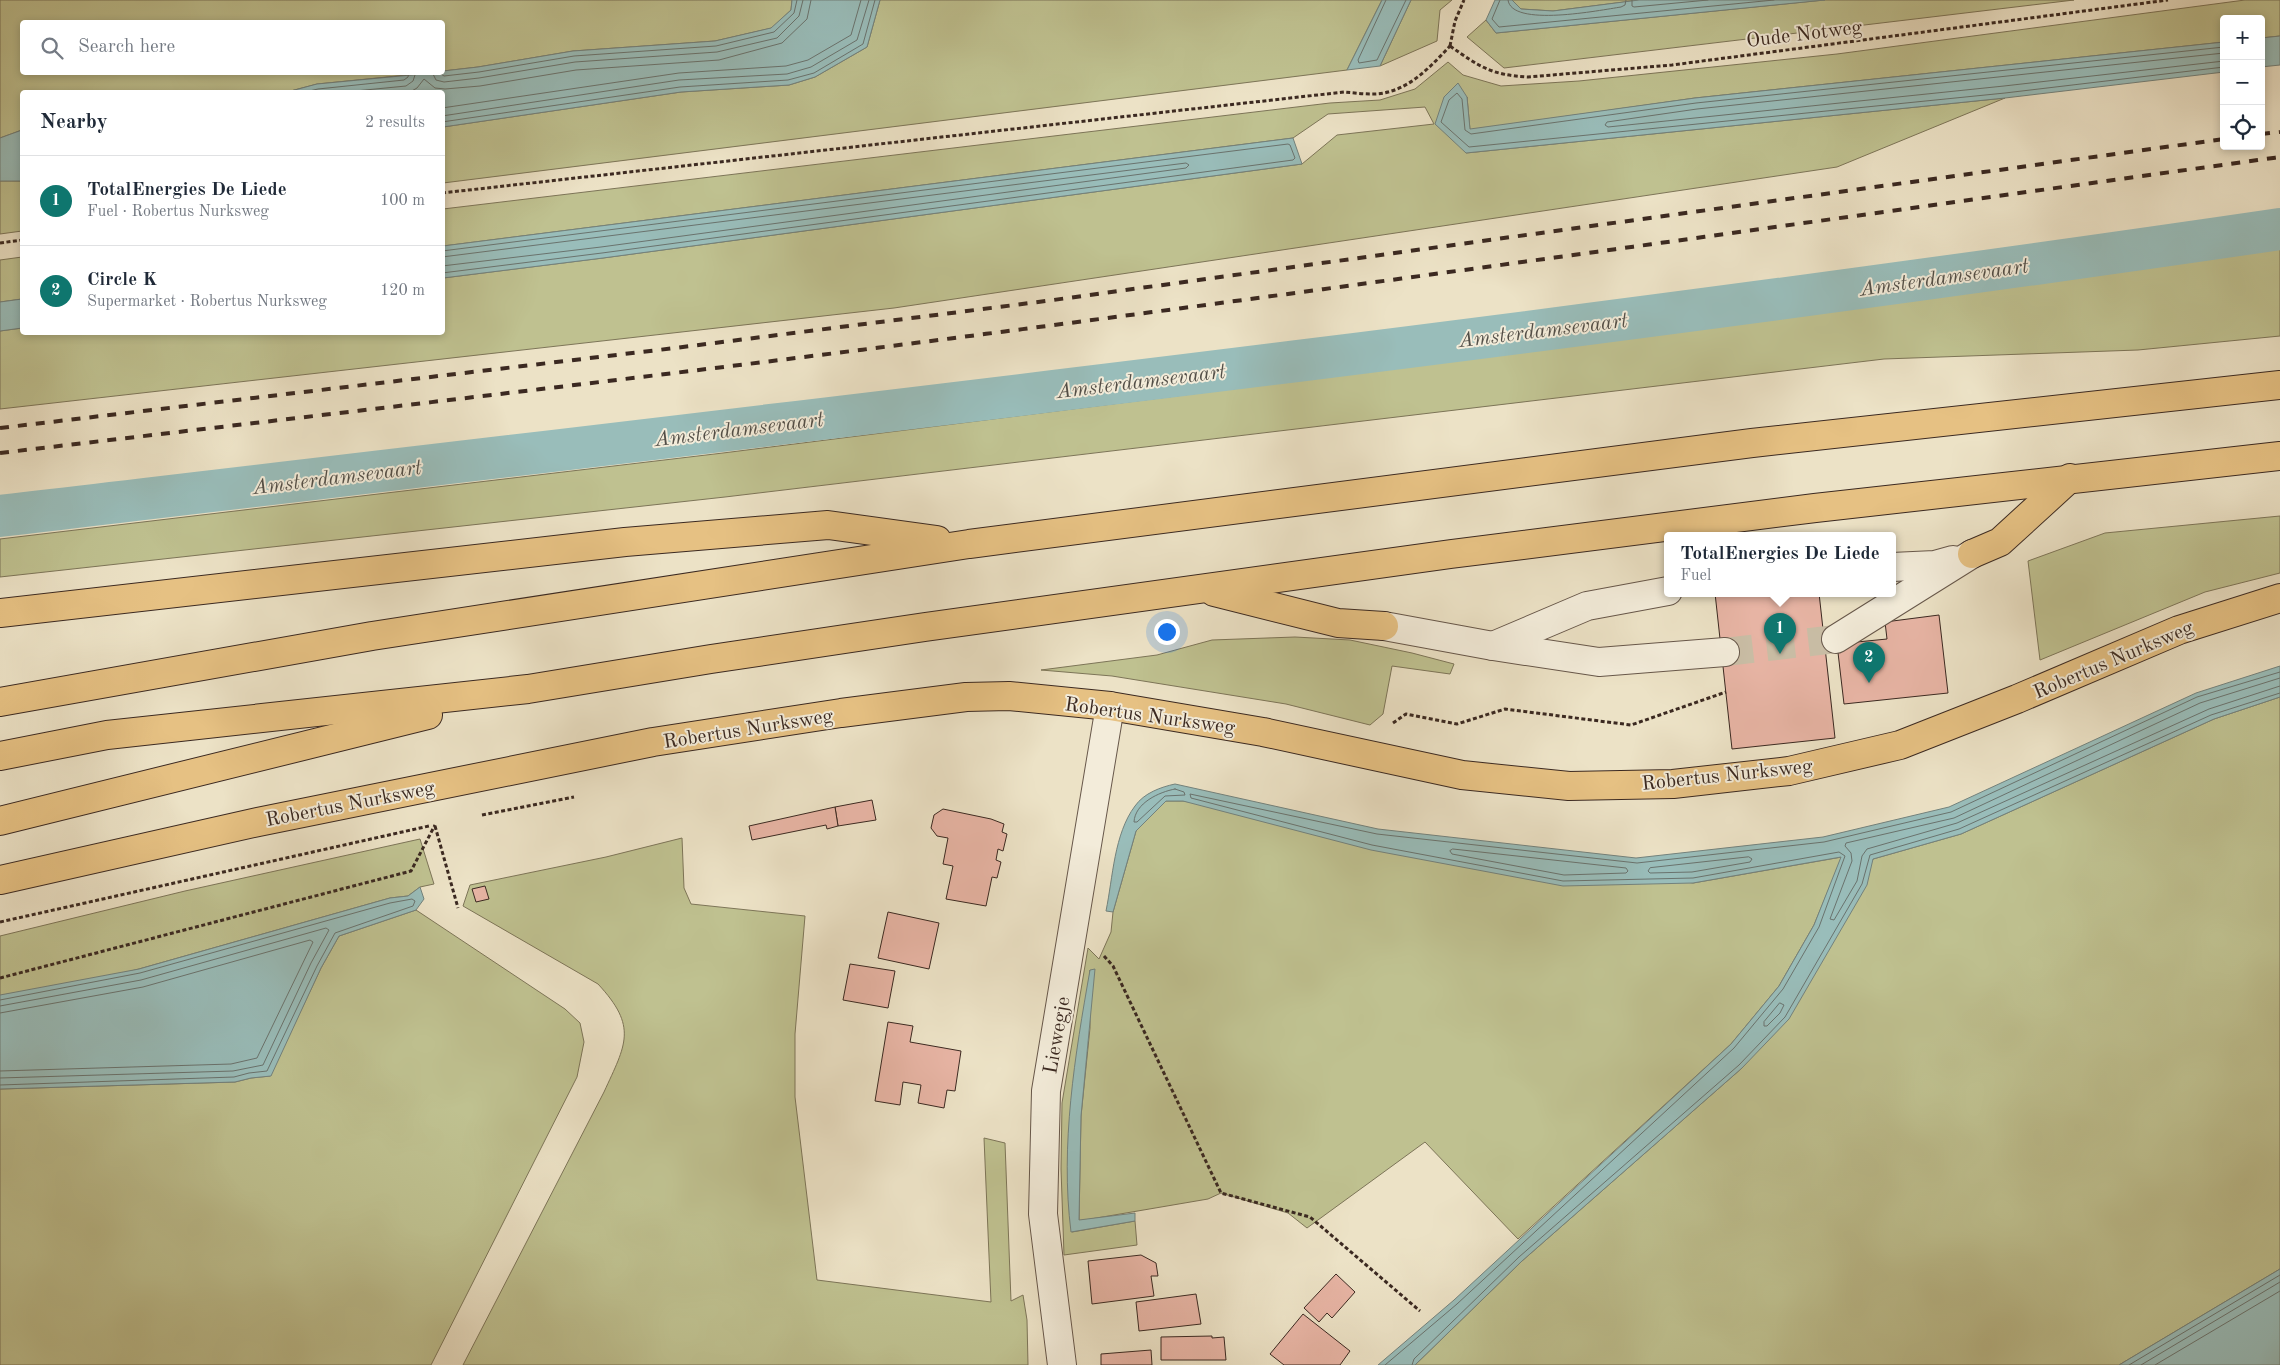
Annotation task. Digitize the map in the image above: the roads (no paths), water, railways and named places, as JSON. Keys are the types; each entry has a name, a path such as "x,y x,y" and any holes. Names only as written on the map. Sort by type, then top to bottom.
{"main road":[{"path":"0,702 372,636 968,544 1752,443 2280,385"},
{"path":"3,756 107,736 528,689 710,659 1200,588 1805,509 2280,456"},
{"path":"1972,554 2000,542 2070,478"},
{"path":"0,613 625,542 828,525 968,544"},
{"path":"1200,588 1338,623 1384,626"},
{"name":"Robertus Nurksweg","path":"0,880 258,822 663,741 841,713 966,697 1009,696 1110,706 1263,732 1462,775 1569,786 1673,784 1789,771 1900,745 2017,699 2179,630 2280,598"},
{"path":"0,821 528,689"}],"street":[{"path":"1896,567 1935,565 1972,554"},
{"path":"1836,639 1972,554"},
{"path":"1493,646 1587,606 1664,592"},
{"path":"1384,626 1493,646 1599,662 1725,652"},
{"name":"Liewegje","path":"1062,1365 1043,1214 1046,1091 1110,706"}],"water":[{"path":"792,0 880,0 867,47 815,77 789,85 681,92 445,127 445,90 294,90 317,84 411,75 445,75 445,71 573,51 715,41 771,28 791,10"},
{"path":"1382,0 1411,0 1380,66 1347,70"},
{"path":"1495,0 1512,0 1521,9 1553,11 1639,0 1825,0 1496,33 1486,20"},
{"path":"2280,36 2280,65 2265,67 2265,38"},
{"path":"2220,42 2220,72 2005,98 1466,153 1435,124 1444,97 1458,83 1467,97 1470,129 1695,98"},
{"path":"20,131 20,181 0,181 0,138"},
{"path":"1293,138 1302,164 445,278 445,246"},
{"path":"20,299 20,328 0,331 0,302"},
{"path":"2280,666 2280,697 2214,719 1961,834 1873,859 1867,885 1789,1019 1742,1068 1522,1261 1415,1365 1378,1365 1454,1300 1731,1044 1779,986 1814,925 1841,857 1693,883 1563,886 1371,850 1183,801 1166,801 1136,831 1113,912 1106,911 1118,843 1128,817 1143,797 1175,784 1378,829 1636,858 1823,837 1949,807 2196,693"},
{"path":"420,887 424,899 416,910 339,936 321,968 271,1076 235,1082 0,1089 0,995 139,969 390,898 408,896"},
{"path":"1095,969 1081,1116 1079,1220 1135,1213 1135,1221 1071,1232 1067,1166 1074,1067 1090,970"},
{"path":"2280,1269 2280,1365 2119,1365"}],"waterway":[{"name":"Amsterdamsevaart","path":"0,516 856,415 1426,345 1996,270 2280,229"}],"tunnel":[{"path":"1725,652 1836,639"}],"railway":[{"path":"2265,134 2280,132"},
{"path":"0,428 675,348 1046,301 2220,140"},
{"path":"0,453 1038,327 1393,280 2280,157"}],"place":[{"name":"TotalEnergies De Liede","path":"1780,654"},
{"name":"Circle K","path":"1869,683"}]}
